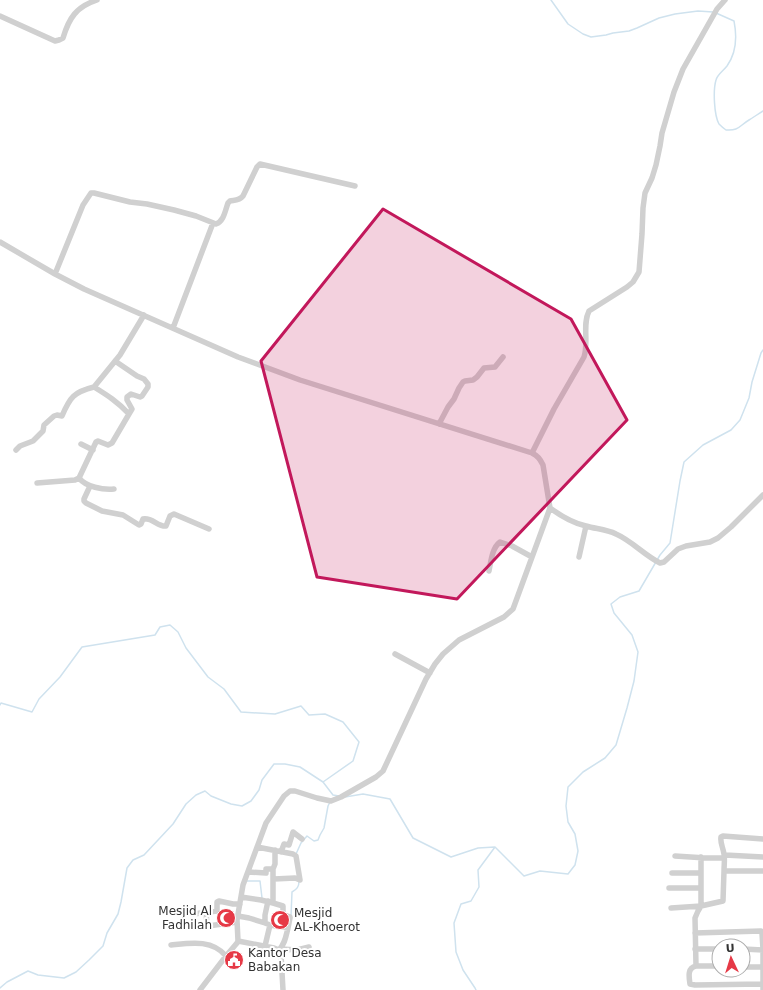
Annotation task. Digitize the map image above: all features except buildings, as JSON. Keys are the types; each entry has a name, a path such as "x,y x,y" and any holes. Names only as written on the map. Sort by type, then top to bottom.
{"street":[{"path":"0,16 55,41 63,38 72,16 82,6 97,0"},
{"path":"532,453 554,409 586,352 587,314 589,311 627,288 633,282 638,272 642,234 642,208 645,194 656,165 662,133 674,92 683,69 717,9 725,0"},
{"path":"56,274 83,205 91,193 174,210 217,224 221,221 228,203 241,198 260,164 355,186"},
{"path":"173,328 213,223"},
{"path":"0,242 84,289 238,356 300,380 532,453 537,456 543,464 550,508 513,609 504,617 459,640 443,654 426,679 383,771 376,777 342,797 329,801 298,791 288,792 284,796 266,823 243,885 237,919 238,941 202,989"},
{"path":"16,450 20,446 33,441 43,431 44,425 53,416 62,416 74,395 80,391 94,387 120,355 144,315"},
{"path":"439,424 463,382 474,380 484,368 495,367 503,357"},
{"path":"37,483 75,480 79,478 97,442 108,445 112,443 132,408 127,400 127,397 131,394 140,397 148,387 148,384 144,379 115,361"},
{"path":"94,387 113,399 129,414"},
{"path":"81,444 93,450"},
{"path":"79,478 85,484 90,486 114,489"},
{"path":"90,486 84,499 86,503 102,511 123,515 139,525 143,519 146,518 153,520 162,526 166,526 170,516 174,514 209,529"},
{"path":"550,508 570,521 604,530 622,537 653,559 662,563 678,549 686,546 710,542 718,538 763,495"},
{"path":"579,557 586,526"},
{"path":"489,570 493,551 497,543 500,542 512,546 532,557"},
{"path":"395,654 430,673"},
{"path":"282,852 284,844 289,845 293,832 302,839"},
{"path":"671,908 701,906 724,900 724,856 721,842 722,836 763,839"},
{"path":"258,847 296,856 300,880 295,878 274,878"},
{"path":"265,946 267,924 265,915 271,902 275,850"},
{"path":"675,856 701,858 724,856 763,857"},
{"path":"696,966 695,933 696,914 701,906 701,858"},
{"path":"248,872 266,873 266,869 273,869"},
{"path":"724,871 763,872"},
{"path":"672,873 701,873"},
{"path":"670,888 701,888"},
{"path":"241,897 271,902 284,906 282,915 290,917 286,938 280,949 283,990"},
{"path":"193,914 217,911 217,902 219,901 240,904"},
{"path":"206,912 208,926 237,919 249,918 267,924 288,928"},
{"path":"695,933 761,931 763,950 763,990"},
{"path":"238,941 280,949 297,950 309,948"},
{"path":"171,945 207,943 223,952 226,956"},
{"path":"696,949 711,949"},
{"path":"751,949 763,950"},
{"path":"711,966 693,967 689,972 690,984 711,987 763,984"},
{"path":"751,967 763,967"}],"highlighted area":[{"path":"383,209 571,319 627,420 457,599 317,577 261,361"}],"waterway":[{"path":"551,0 568,24 583,34 591,37 629,31 659,18 675,14 698,11 713,12"},
{"path":"716,13 734,21 736,32 733,55 727,66 718,76 715,84 714,96 717,120 726,130 734,130 763,111"},
{"path":"345,797 363,794 390,799 413,838 451,857 478,848 495,847 524,876 540,871 568,874 575,865 578,851 575,834 568,822 566,806 568,787 583,772 605,758 616,745 634,681 638,652 632,635 614,613 611,604 620,597 639,591 660,555 670,543 684,462 703,445 731,430 740,420 749,398 752,382 763,350"},
{"path":"0,705 1,703 32,712 39,699 60,677 82,647 155,635 160,627 170,625 178,632 186,648 208,677 224,689 241,712 275,714 301,706 309,715 325,714 343,722 359,742 353,761 323,782"},
{"path":"0,988 7,982 28,971 38,975 64,978 76,972 89,960 103,946 107,933 118,914 127,868 133,860 144,855 173,824 186,804 196,795 205,791 211,796 231,804 242,806 251,801 259,790 262,780 274,764 285,764 300,767 323,782 333,795 339,796"},
{"path":"296,854 301,843 307,836 314,841 318,840 324,828 330,802"},
{"path":"476,990 463,970 456,952 454,923 461,904 471,901 479,887 478,870 495,847"},
{"path":"247,881 260,881 262,898"},
{"path":"291,916 292,892 299,885 299,881"}],"place":[{"name":"Mesjid Al Fadhilah","path":"226,918"},
{"name":"Mesjid AL-Khoerot","path":"280,920"},
{"name":"Kantor Desa Babakan","path":"234,960"}]}
